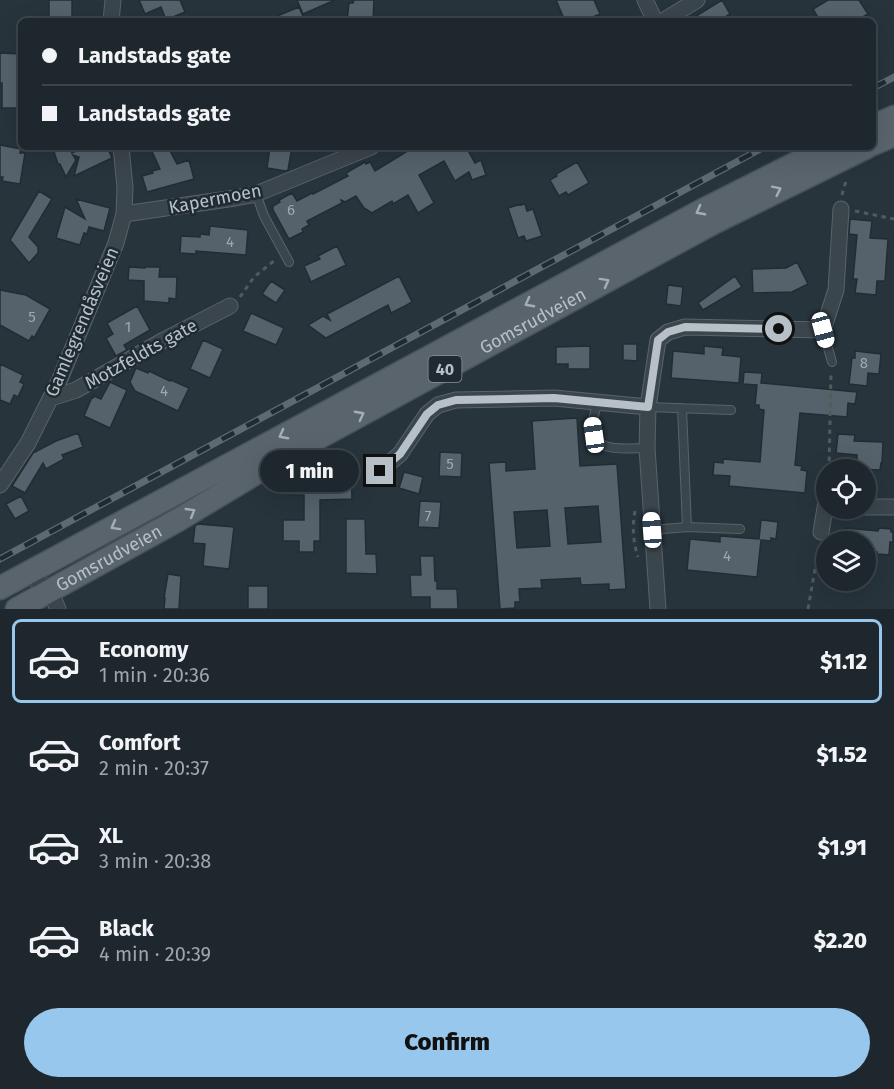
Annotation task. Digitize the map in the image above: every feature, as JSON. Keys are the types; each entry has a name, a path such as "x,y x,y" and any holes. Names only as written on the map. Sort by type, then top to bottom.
{"main road":[{"path":"876,125 894,117"},
{"path":"876,143 894,135"},
{"name":"Gomsrudveien","path":"0,588 703,210 822,150"},
{"name":"Gomsrudveien","path":"27,607 54,600 178,520 281,458 711,224 861,150"}],"street":[{"path":"111,18 113,0"},
{"path":"645,0 654,18"},
{"path":"668,18 697,0"},
{"name":"Gamlegrendåsveien","path":"0,485 28,442 51,398 116,243 124,214 122,150"},
{"name":"Kapermoen","path":"124,214 256,194 364,150"},
{"path":"658,609 646,448 648,407 658,340 668,332 685,327 823,330 836,290 841,209"},
{"name":"Motzfeldts gate","path":"51,398 76,390 230,306"},
{"path":"380,471 400,454 422,421 438,405 456,400 554,398 648,407"},
{"path":"876,507 894,507"},
{"path":"28,573 54,600"},
{"path":"27,607 28,573"}],"lane":[{"path":"256,194 264,216 289,262"},
{"path":"823,330 832,362"},
{"path":"598,402 593,422 594,435 599,443 609,448 646,448"},
{"path":"648,407 732,410"},
{"path":"682,408 687,527"},
{"path":"652,530 687,527 740,530"}],"path":[{"path":"855,173 846,180 841,209 894,219"},
{"path":"230,306 243,294 254,277 285,253"},
{"path":"829,459 832,362"},
{"path":"808,609 816,562"}],"building":[{"path":"49,0 72,0 72,18 49,18"},
{"path":"139,0 180,0 185,12 165,18 161,7 145,14"},
{"path":"297,0 335,0 303,14"},
{"path":"354,0 374,0 373,18 347,18 349,3 353,3"},
{"path":"556,0 594,0 600,14 590,18 564,18"},
{"path":"722,0 730,14 724,18 693,18"},
{"path":"828,0 859,0 868,14 861,18 818,18 813,9"},
{"path":"299,7 304,18 272,18"},
{"path":"0,53 18,54 18,108 2,108 2,83 0,83"},
{"path":"0,145 18,148 21,150 20,153 25,153 20,184 2,181 3,177 0,177"},
{"path":"58,150 71,150 72,153 78,150 108,150 112,158 74,176 79,157 73,155 76,160 66,177 54,152"},
{"path":"151,150 170,150 177,164 189,160 194,179 147,192 142,176 160,169"},
{"path":"270,150 291,150 288,170 267,168"},
{"path":"409,150 468,150 475,163 481,160 486,175 472,180 469,172 455,181 444,161 419,175 434,203 418,213 408,195 372,213 364,208 356,196 345,202 341,200 342,203 307,221 309,225 302,229 303,232 289,239 272,208 280,202 279,200 292,193 297,201 313,194 348,176 346,173 365,162 366,164 370,162 375,171"},
{"path":"577,162 589,183 568,195 566,192 559,196 550,180"},
{"path":"39,191 52,199 29,237 38,247 38,253 29,263 10,240"},
{"path":"76,199 110,208 104,231 89,227 80,245 56,238 65,207 85,219"},
{"path":"525,204 527,211 533,209 542,236 526,241 524,236 518,238 508,208"},
{"path":"850,219 872,221 870,238 888,239 885,281 877,281 876,295 855,293 857,279 853,279 857,235 849,234"},
{"path":"210,226 248,230 246,255 196,251 196,254 180,253 181,236 209,235"},
{"path":"337,246 346,265 311,282 304,266 320,259 318,256"},
{"path":"797,262 808,284 792,292 753,293 752,269 786,268"},
{"path":"129,267 160,267 159,277 177,277 176,299 169,298 169,303 144,301 144,281 128,280"},
{"path":"399,276 412,302 405,306 391,313 388,305 326,338 308,325 323,316 330,320 327,314"},
{"path":"735,276 742,287 703,310 698,303"},
{"path":"271,281 285,290 276,303 262,294"},
{"path":"668,285 683,287 681,306 666,304"},
{"path":"0,290 26,295 50,309 34,338 32,336 29,341 0,325"},
{"path":"137,306 150,330 124,345 127,350 116,356 106,338 113,334 107,323"},
{"path":"251,313 284,328 276,345 243,331"},
{"path":"203,340 223,349 210,378 190,369"},
{"path":"623,344 637,344 637,361 623,360"},
{"path":"590,346 590,369 568,369 568,364 556,364 556,347"},
{"path":"704,346 723,348 722,355 741,357 739,383 671,378 673,351 704,354"},
{"path":"855,351 881,354 879,374 868,373 867,386 849,384"},
{"path":"0,364 23,375 20,382 24,384 18,397 14,395 10,404 0,400"},
{"path":"136,368 189,388 178,411 135,391 130,382"},
{"path":"744,372 762,373 761,383 857,392 855,404 848,403 847,417 800,413 795,465 802,466 801,470 807,471 805,493 729,486 730,476 713,475 714,462 723,463 723,459 760,462 764,410 759,409 759,405 755,405 757,385 743,384"},
{"path":"110,382 127,390 110,428 84,416 92,397 101,399"},
{"path":"577,418 580,466 617,464 626,589 609,590 609,584 581,585 580,578 541,580 542,588 519,589 520,602 515,602 515,608 500,609 489,463 506,462 506,471 535,469 532,421","holes":["598,506 601,542 568,544 565,508","547,510 550,546 517,548 514,512"]},
{"path":"78,433 83,447 62,455 64,459 46,469 43,463 25,493 12,486 33,453"},
{"path":"838,434 855,435 854,441 883,442 880,470 876,470 876,459 857,459 857,455 836,453"},
{"path":"440,452 462,453 461,477 439,476"},
{"path":"351,471 352,499 320,500 320,541 314,541 314,552 299,552 299,541 283,541 283,520 304,520 304,495 291,495 290,482 311,481 310,473"},
{"path":"404,472 423,477 419,494 399,488"},
{"path":"21,496 29,511 15,519 6,504"},
{"path":"420,501 441,502 439,528 418,527"},
{"path":"346,519 365,519 366,554 376,554 377,574 346,573"},
{"path":"761,520 778,522 776,539 761,540 757,577 687,570 690,539 720,542 720,536 759,539"},
{"path":"198,524 234,527 229,569 203,566 205,544 193,543 195,526"},
{"path":"845,528 878,531 879,528 891,529 893,542 890,542 889,555 877,554 876,531 845,531"},
{"path":"420,556 434,556 437,589 457,589 458,609 430,609 430,597 411,597 410,575 421,575"},
{"path":"168,574 181,576 179,609 164,609"},
{"path":"248,586 268,586 268,609 248,609"}],"railway":[{"path":"876,86 894,77"},
{"path":"0,559 758,150"}],"route":[{"path":"380,471 400,454 427,414 438,405 456,400 554,398 648,407 658,340 668,332 685,327 779,329"}]}
